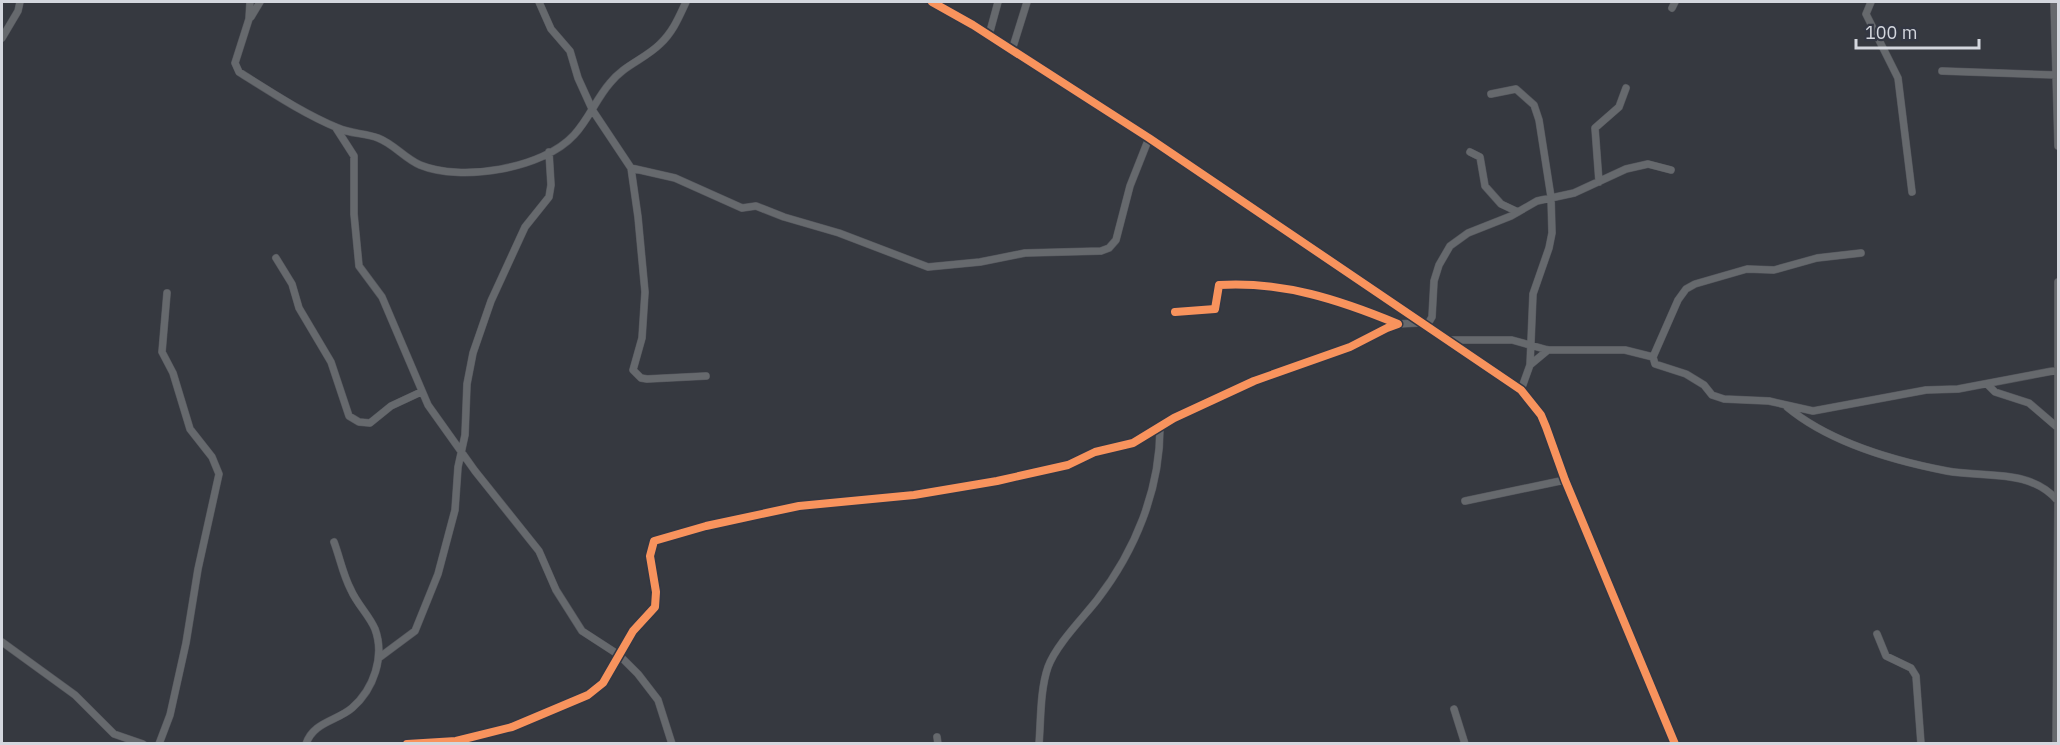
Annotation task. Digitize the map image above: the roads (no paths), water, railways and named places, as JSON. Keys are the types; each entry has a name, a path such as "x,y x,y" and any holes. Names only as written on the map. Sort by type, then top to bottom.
{"street":[{"path":"2,38 20,2"},
{"path":"250,2 249,19 235,63 236,70 336,128 378,138 406,158 435,169 495,172 549,152 572,137 593,111 604,91 626,66 659,45 676,25 686,2"},
{"path":"249,19 261,2"},
{"path":"539,2 551,29 570,51 578,78 593,111 631,168 645,292 642,338 633,370 641,378 647,379 706,376"},
{"path":"932,2 989,35 1149,138 1418,323 1449,340 1484,368 1521,390 1541,415 1565,480 1675,744"},
{"path":"989,35 998,2"},
{"path":"1012,50 1027,2"},
{"path":"1871,2 1866,14 1898,78 1912,192"},
{"path":"2052,2 2057,75 2058,146"},
{"path":"1942,71 2057,75"},
{"path":"1599,182 1595,128 1619,107 1626,88"},
{"path":"1491,94 1516,89 1534,105 1542,132 1551,197 1551,241 1533,294 1530,365 1521,390"},
{"path":"336,128 354,156 354,214 359,266 382,297 421,392 462,453 539,551 556,590 582,632 619,655 638,674 658,700 672,744"},
{"path":"631,168 675,178 742,208 756,206 839,233 928,267 980,262 1025,253 1101,251 1109,248 1116,240 1130,186 1149,138"},
{"path":"380,657 416,631 438,574 455,510 467,384 473,353 491,301 525,227 549,196 551,185 549,152"},
{"path":"1470,152 1480,157 1485,186 1501,204 1518,212"},
{"path":"1426,327 1432,317 1434,281 1438,265 1450,246 1468,233 1518,212 1537,201 1574,193 1626,169 1648,164 1671,170"},
{"path":"1861,253 1817,258 1774,270 1747,269 1695,284 1686,289 1678,300 1653,357 1655,364 1686,375 1718,397 1740,402 1769,401 1813,411 1830,410 1857,402 1926,390 1958,390 2058,370"},
{"path":"276,258 292,284 299,308 331,362 349,416 359,423 370,423 391,406 421,392"},
{"path":"2056,744 2058,282"},
{"path":"1175,312 1215,309 1219,285 1239,283 1310,292 1398,324"},
{"path":"159,744 170,715 186,643 198,570 219,474 212,457 190,429 173,373 162,352 167,293"},
{"path":"407,744 456,741 533,720 549,709 588,695 603,683 637,625 655,607 656,592 650,556 654,542 706,526 799,506 914,495 1051,470 1095,452 1133,443 1174,418 1254,381 1350,347 1398,324 1418,323"},
{"path":"1449,340 1512,340 1548,350 1625,350 1653,357"},
{"path":"1530,365 1548,350"},
{"path":"1988,384 1995,392 2029,403 2057,427"},
{"path":"1785,406 1817,429 1880,454 1963,474 2013,476 2051,492 2058,501"},
{"path":"1039,744 1044,686 1049,664 1119,568 1135,537 1155,477 1160,455 1160,428"},
{"path":"1465,501 1565,480"},
{"path":"306,744 316,728 351,710 362,699 378,667 380,657 375,630 349,588 334,542"},
{"path":"1877,634 1886,656 1911,668 1916,676 1921,744"},
{"path":"2,642 75,695 114,734 143,744"},
{"path":"1454,709 1465,744"}]}
